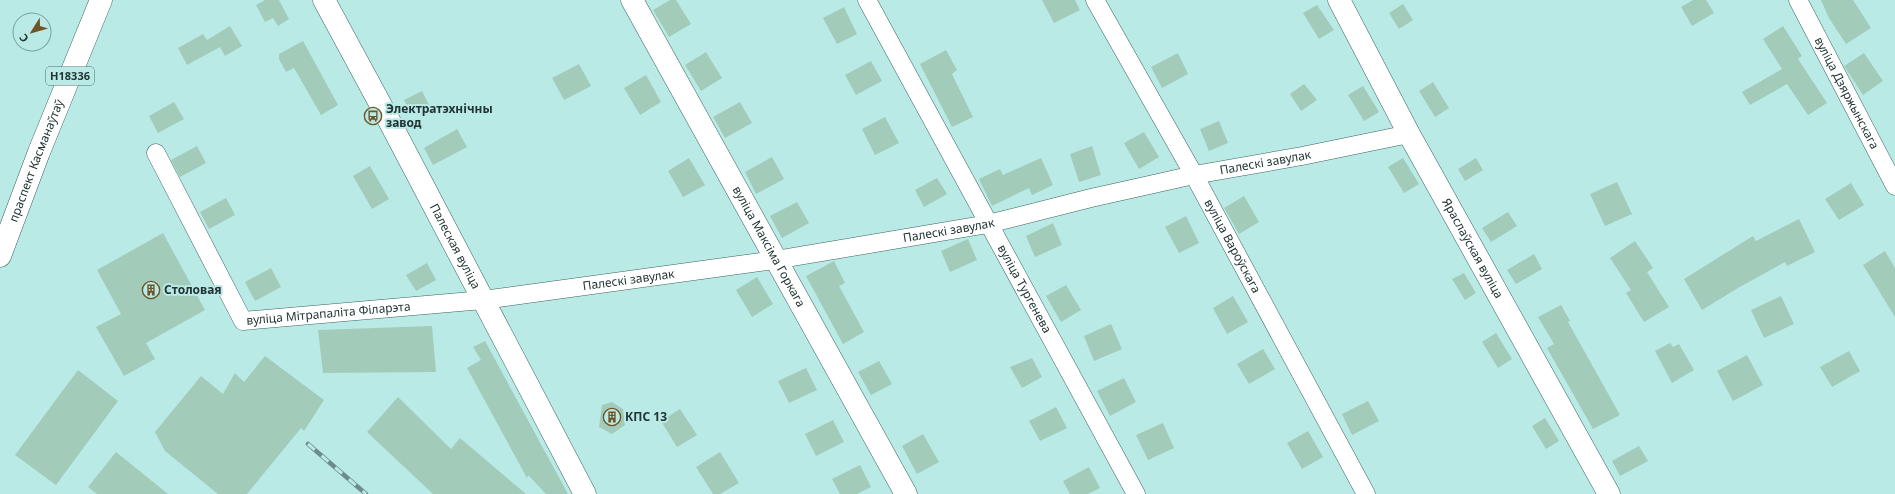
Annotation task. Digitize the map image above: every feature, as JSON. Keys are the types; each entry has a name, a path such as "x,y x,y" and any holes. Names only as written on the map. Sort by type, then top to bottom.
{"street":[{"name":"праспект Касманаўтаў","path":"0,256 39,152 101,0"},
{"name":"Палеская вуліца","path":"324,0 585,494"},
{"name":"вуліца Максіма Горкага","path":"632,0 906,494"},
{"name":"вуліца Тургенева","path":"867,0 1136,494"},
{"name":"вуліца Вароўскага","path":"1095,0 1194,175 1366,494"},
{"name":"Яраслаўская вуліца","path":"1339,0 1409,134 1609,494"},
{"name":"вуліца Дзяржынскага","path":"1798,0 1895,186"},
{"name":"Палескі завулак","path":"483,300 775,260 988,224 1091,198 1194,175 1302,156 1409,134"},
{"name":"вуліца Мітрапаліта Філарэта","path":"156,153 243,321 483,300"}],"building":[{"path":"265,0 279,0 289,19 278,26 273,18 265,22 256,5"},
{"path":"670,0 676,0 691,24 669,37 653,10"},
{"path":"1042,0 1075,0 1080,10 1054,23"},
{"path":"1693,0 1706,0 1714,13 1692,26 1681,7"},
{"path":"1821,0 1853,0 1871,28 1846,44 1829,18"},
{"path":"1403,4 1413,20 1399,29 1389,13"},
{"path":"1317,5 1334,30 1319,39 1303,13"},
{"path":"844,7 857,34 837,44 823,18"},
{"path":"230,26 242,46 225,56 220,47 187,65 178,48 203,34 207,40"},
{"path":"1783,26 1802,56 1798,59 1827,103 1808,115 1787,84 1750,105 1742,92 1782,69 1763,39"},
{"path":"303,41 338,105 321,115 294,68 286,72 279,59 279,54"},
{"path":"946,50 957,70 952,74 973,117 952,127 920,64"},
{"path":"706,52 722,78 701,91 685,65"},
{"path":"1178,53 1188,74 1162,88 1151,67"},
{"path":"1864,53 1883,81 1863,95 1844,66"},
{"path":"871,61 882,81 856,95 845,75"},
{"path":"579,64 591,86 564,100 552,78"},
{"path":"646,75 661,102 640,115 624,88"},
{"path":"1433,82 1449,108 1435,117 1419,91"},
{"path":"1304,84 1317,100 1301,111 1290,94"},
{"path":"1363,86 1379,112 1364,121 1348,95"},
{"path":"422,91 429,105 411,114 404,100"},
{"path":"174,102 184,119 158,133 149,116"},
{"path":"740,102 752,123 725,138 713,117"},
{"path":"885,117 899,143 875,155 862,129"},
{"path":"1219,121 1228,143 1209,151 1200,129"},
{"path":"457,129 467,147 433,165 424,148"},
{"path":"1144,132 1159,157 1139,169 1124,143"},
{"path":"197,146 206,163 180,177 171,160"},
{"path":"1092,146 1101,175 1079,182 1070,154"},
{"path":"772,157 784,179 756,194 745,172"},
{"path":"689,158 705,185 683,197 668,171"},
{"path":"1041,158 1053,185 1032,195 1029,188 992,206 979,179 1000,169 1003,175"},
{"path":"1403,158 1419,184 1404,193 1388,167"},
{"path":"1476,158 1483,170 1465,181 1458,169"},
{"path":"370,166 389,199 372,209 353,176"},
{"path":"937,178 947,194 924,207 915,190"},
{"path":"1617,182 1632,214 1605,226 1590,194"},
{"path":"1851,183 1864,205 1839,220 1825,199"},
{"path":"1244,196 1259,222 1239,234 1224,208"},
{"path":"226,198 235,215 209,229 200,212"},
{"path":"797,202 809,223 782,238 770,216"},
{"path":"1508,212 1517,226 1491,242 1482,228"},
{"path":"1186,216 1199,243 1179,253 1165,227"},
{"path":"1799,219 1815,252 1787,266 1785,262 1702,310 1684,279 1753,236 1756,241"},
{"path":"1053,223 1062,245 1035,257 1026,236"},
{"name":"Столовая","path":"163,233 205,310 146,343 155,359 124,376 96,327 121,314 97,270"},
{"path":"968,239 977,260 950,272 941,251"},
{"path":"1635,241 1653,268 1647,272 1669,307 1644,322 1626,293 1631,290 1610,258"},
{"path":"1885,251 1895,268 1895,317 1863,265"},
{"path":"1534,254 1542,269 1516,284 1507,270"},
{"path":"834,261 845,283 839,286 864,332 843,344 806,276"},
{"path":"427,263 436,280 416,291 406,275"},
{"path":"271,268 281,287 255,301 245,282"},
{"path":"1464,273 1476,293 1465,300 1452,279"},
{"path":"757,277 773,304 752,317 736,290"},
{"path":"1066,285 1081,310 1061,322 1046,296"},
{"path":"1233,296 1248,322 1227,334 1213,308"},
{"path":"1781,296 1794,324 1764,338 1751,310"},
{"path":"1561,305 1570,321 1568,322 1620,415 1593,429 1547,348 1554,344 1538,317"},
{"path":"1111,324 1122,349 1094,361 1084,336"},
{"path":"432,326 436,372 323,373 318,330"},
{"path":"1496,333 1512,359 1498,368 1482,342"},
{"path":"485,341 568,494 546,494 528,475 527,478 467,368 481,360 473,347"},
{"path":"1670,343 1673,347 1679,344 1694,370 1672,383 1655,351"},
{"path":"1263,349 1275,369 1249,384 1237,364"},
{"path":"1849,351 1860,371 1832,387 1820,367"},
{"path":"1747,355 1763,385 1733,401 1717,371"},
{"path":"265,356 324,400 304,431 301,428 247,494 218,494 165,451 155,432 201,376 223,394 235,373 244,382"},
{"path":"1032,358 1042,377 1022,388 1010,367"},
{"path":"879,361 892,384 871,395 858,372"},
{"path":"806,368 817,390 789,403 778,381"},
{"path":"78,370 118,401 56,485 15,455"},
{"path":"1124,378 1136,402 1110,416 1097,391"},
{"path":"398,397 451,449 460,438 526,494 433,494 367,432"},
{"path":"1368,401 1379,421 1352,435 1342,414"},
{"name":"КПС 13","path":"612,402 623,409 625,425 612,434 599,427 602,405"},
{"path":"1056,407 1067,428 1040,441 1029,421"},
{"path":"680,409 697,435 677,447 661,421"},
{"path":"1545,418 1559,441 1546,449 1532,426"},
{"path":"833,420 844,442 816,456 805,434"},
{"path":"1163,423 1174,448 1148,460 1136,435"},
{"path":"1308,431 1323,457 1302,469 1287,443"},
{"path":"923,434 939,462 917,474 902,446"},
{"path":"1639,446 1648,461 1620,476 1612,461"},
{"path":"116,452 168,494 97,494 88,487"},
{"path":"720,452 739,483 720,494 713,494 696,467"},
{"path":"860,465 871,487 857,494 840,494 832,479"},
{"path":"1089,467 1100,488 1088,494 1070,494 1063,481"}],"railway":[{"path":"308,444 366,494"}],"place":[{"name":"Электратэхнічны завод","path":"373,116"},
{"name":"Столовая","path":"151,290"},
{"name":"КПС 13","path":"612,417"}]}
